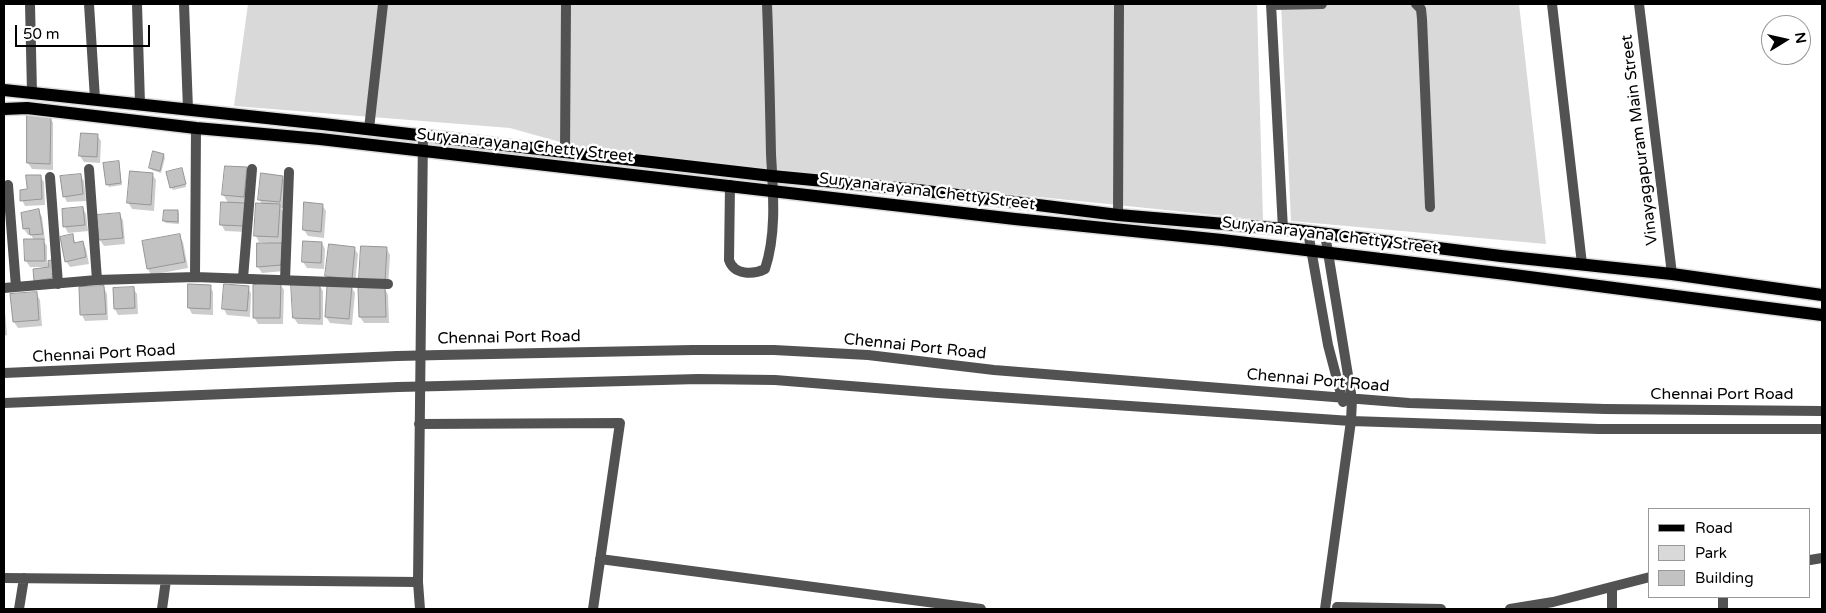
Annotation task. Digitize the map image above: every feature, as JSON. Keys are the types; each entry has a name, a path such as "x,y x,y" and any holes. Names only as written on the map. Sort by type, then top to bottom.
{"main road":[{"name":"Suryanarayana Chetty Street","path":"4,90 423,135 772,176 918,190 1118,215 1284,229 1672,274 1822,295"},
{"name":"Suryanarayana Chetty Street","path":"4,109 27,108 196,128 320,139 1015,219 1310,250 1822,315"}],"street":[{"path":"30,4 32,93"},
{"path":"89,4 95,99"},
{"path":"137,4 140,104"},
{"path":"184,4 188,109"},
{"path":"369,129 383,4"},
{"path":"565,152 566,4"},
{"path":"730,185 729,260 735,270 749,273 758,272 765,268 768,260 772,229 767,4"},
{"path":"1118,215 1119,4"},
{"path":"1284,229 1271,5 1322,4"},
{"path":"1416,4 1421,9 1422,19 1430,207"},
{"path":"1552,4 1582,264"},
{"name":"Vinayagapuram Main Street","path":"1639,4 1672,274"},
{"path":"195,277 196,128"},
{"path":"420,609 418,582 419,424 423,135"},
{"path":"89,169 97,280"},
{"path":"243,278 252,169"},
{"path":"285,280 289,172"},
{"path":"50,177 58,284"},
{"path":"8,185 16,287"},
{"path":"1308,232 1332,363 1346,399"},
{"path":"1325,234 1346,399 1351,421 1325,609"},
{"path":"4,288 97,280 195,277 388,284"},
{"name":"Chennai Port Road","path":"4,373 397,356 673,350 774,350 868,355 1003,370 1419,404 1604,409 1822,411"},
{"name":"Chennai Port Road","path":"4,403 442,386 688,379 775,380 1351,421 1598,429 1822,429"},
{"path":"419,424 620,423 593,609"},
{"path":"600,559 980,609"},
{"path":"4,578 418,582"},
{"path":"19,609 24,578"},
{"path":"1510,609 1553,602 1648,578"},
{"path":"162,609 166,580"},
{"path":"1612,587 1612,609"},
{"path":"1337,607 1441,609"}],"green space":[{"path":"248,4 1257,4 1263,220 592,151 510,128 234,106"},
{"path":"1281,4 1519,4 1546,244 1291,221"}],"building":[{"path":"27,113 51,115 50,164 27,163"},
{"path":"81,133 98,134 97,157 79,156"},
{"path":"153,151 164,154 160,171 149,168"},
{"path":"119,161 121,183 106,185 103,163"},
{"path":"225,166 247,167 244,197 222,195"},
{"path":"182,168 186,184 170,188 166,172"},
{"path":"130,171 153,173 151,205 127,203"},
{"path":"261,173 283,176 280,202 258,200"},
{"path":"81,174 83,194 63,197 60,176"},
{"path":"26,175 41,175 42,199 20,201 20,190 27,189"},
{"path":"221,202 245,203 244,226 220,225"},
{"path":"304,202 323,204 321,232 303,230"},
{"path":"256,203 280,204 278,237 254,236"},
{"path":"83,207 85,225 63,227 62,209"},
{"path":"39,209 43,234 30,235 29,228 23,229 21,213"},
{"path":"164,210 178,210 178,222 163,221"},
{"path":"120,213 123,238 99,240 96,215"},
{"path":"73,234 74,243 83,241 86,257 65,262 60,237"},
{"path":"180,234 185,262 147,269 142,241"},
{"path":"24,239 44,239 45,261 25,261"},
{"path":"303,241 322,242 321,263 302,262"},
{"path":"257,243 283,243 281,265 257,267"},
{"path":"329,244 355,247 352,279 325,276"},
{"path":"361,246 387,247 385,281 359,279"},
{"path":"54,260 56,272 52,273 53,278 34,281 33,269 49,267 48,261"},
{"path":"281,283 280,318 253,318 253,285"},
{"path":"291,283 320,284 320,319 293,318"},
{"path":"188,284 211,285 210,309 188,308"},
{"path":"224,284 249,286 247,311 222,309"},
{"path":"352,285 349,319 325,317 327,286"},
{"path":"104,286 106,314 80,315 79,287"},
{"path":"134,287 135,308 114,309 113,288"},
{"path":"385,287 386,317 359,317 358,288"},
{"path":"37,292 39,320 13,322 10,294"}]}
